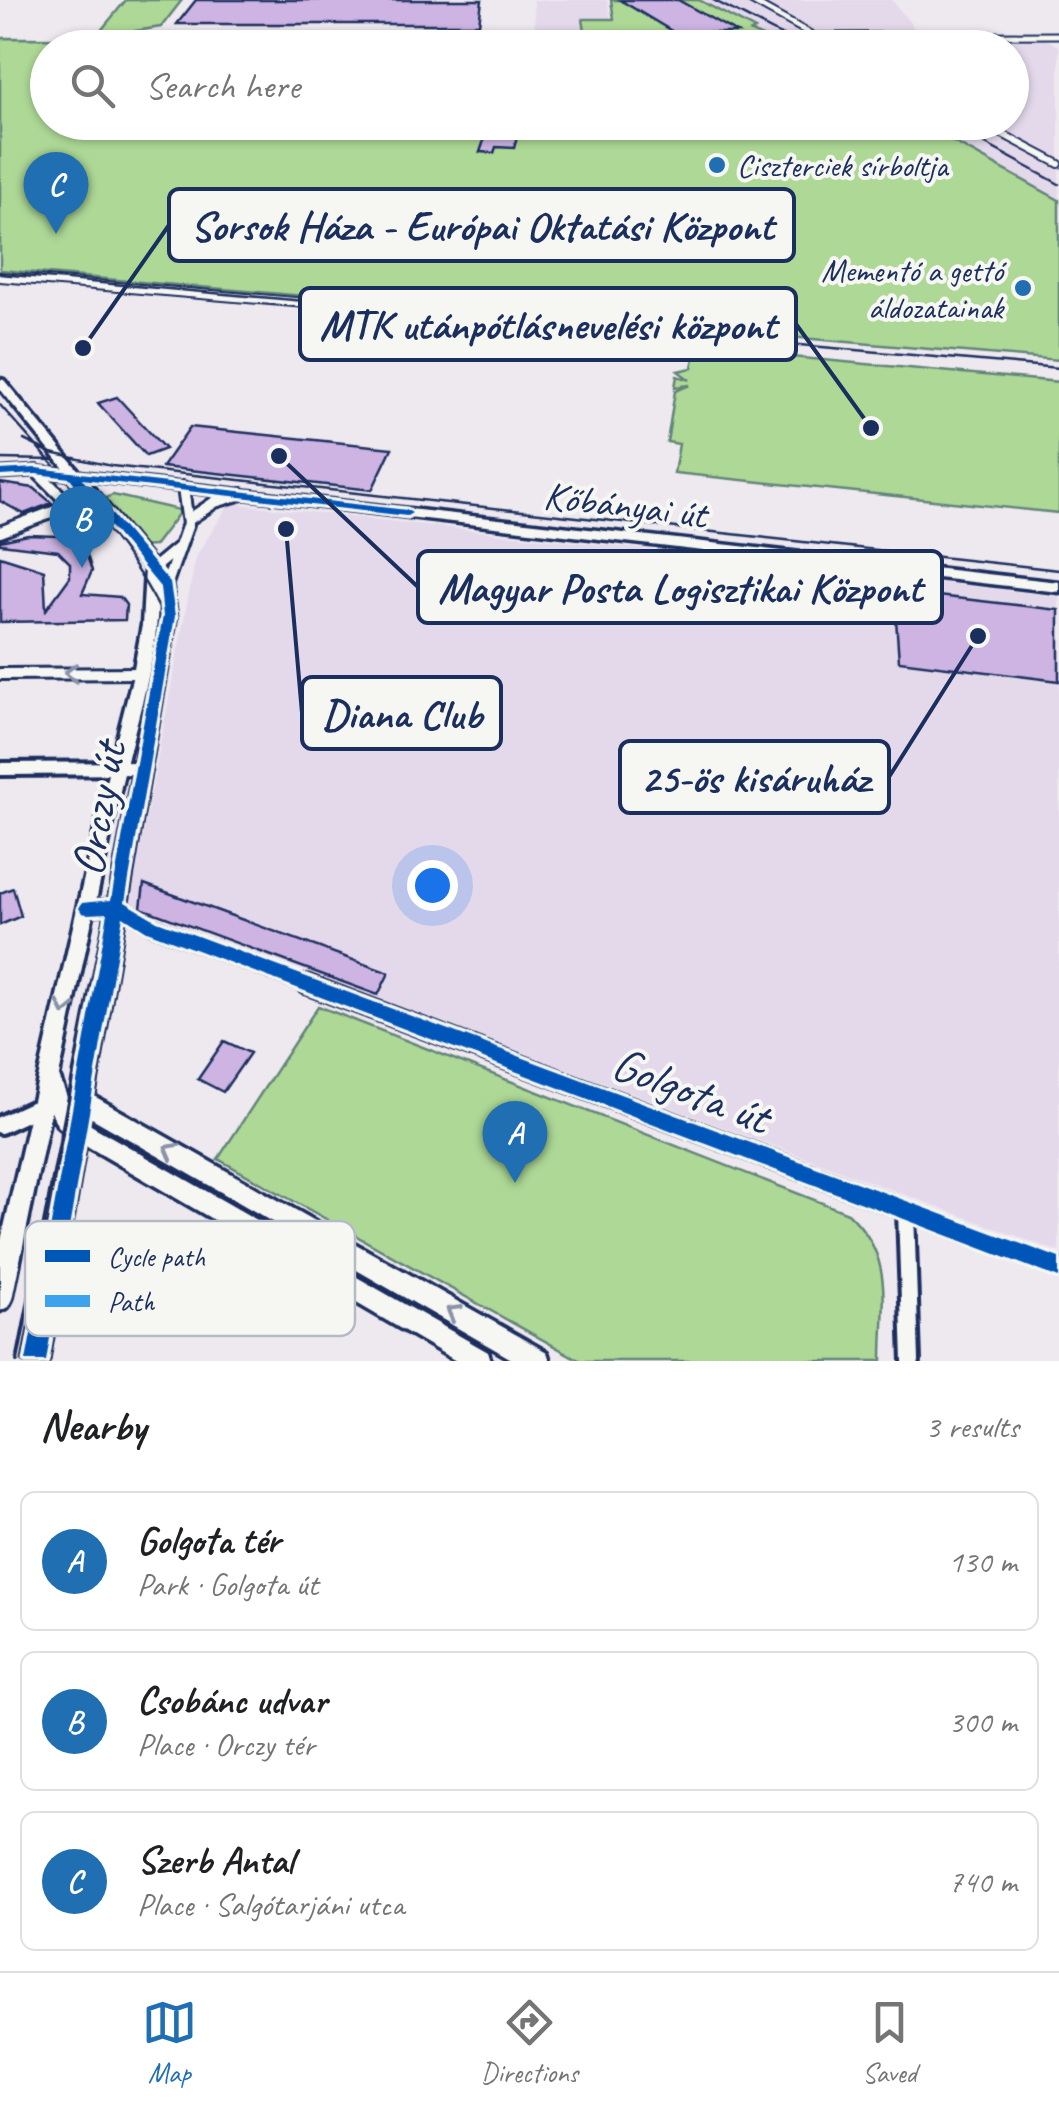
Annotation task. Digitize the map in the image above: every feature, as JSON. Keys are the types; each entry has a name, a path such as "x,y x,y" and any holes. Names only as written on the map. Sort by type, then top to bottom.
{"street":[{"path":"749,0 804,30"},
{"path":"1029,36 1059,35"},
{"path":"1044,36 1059,46"},
{"path":"1014,140 1059,164"},
{"path":"0,277 731,339"},
{"path":"0,382 166,586 191,518 190,501 183,487"},
{"path":"52,445 108,480"},
{"path":"0,532 61,510 63,498 36,472"},
{"name":"Kőbányai út","path":"0,473 36,472 183,487 1059,587"},
{"path":"191,518 216,502 242,494"},
{"path":"151,570 180,546"},
{"path":"151,570 175,561"},
{"name":"Orczy út","path":"0,1299 117,768 142,673 153,598 151,570"},
{"name":"Orczy út","path":"61,1221 144,768 169,616 166,586"},
{"path":"0,674 142,673"},
{"path":"0,769 144,768"},
{"path":"87,908 118,906"},
{"name":"Golgota út","path":"118,906 152,926 1059,1268"},
{"path":"50,1079 64,1118 78,1129 237,1221"},
{"path":"82,1100 293,1221"},
{"path":"0,1125 41,1106"},
{"path":"906,1211 911,1361"},
{"path":"355,1256 538,1361"},
{"path":"355,1289 479,1361"},
{"name":"Orczy út","path":"36,1361 41,1336"}],"shaded area":[{"path":"534,0 607,0 611,19 584,19 600,30 535,30"},
{"path":"699,0 892,0 916,30 751,30"},
{"path":"1029,35 1040,35 1059,47 1059,200 950,140 1029,140"},
{"path":"230,503 1059,596 1059,1252 133,907 130,903 196,556"}],"green space":[{"path":"126,0 182,0 161,27 101,30"},
{"path":"611,0 699,0 755,30 585,30 583,19 614,19"},
{"path":"0,38 30,38 30,140 950,140 1059,200 1059,360 0,270"},
{"path":"696,348 1059,382 1059,513 674,473 679,444 667,442 675,391 690,385 675,387 677,376 690,380 678,371 692,368"},
{"path":"113,495 179,513 154,546 139,547 99,500"},
{"path":"318,1006 848,1213 873,1246 883,1281 882,1361 581,1361 355,1235 355,1221 329,1221 218,1159"}],"building":[{"path":"196,0 482,0 479,24 177,24"},
{"path":"620,0 678,0 732,30 670,30"},
{"path":"484,140 516,140 514,148 496,147 494,153 480,152"},
{"path":"117,397 165,449 146,456 98,403"},
{"path":"190,427 392,448 372,490 162,467"},
{"path":"0,483 34,488 52,503 24,514 0,501"},
{"path":"28,535 58,536 85,549 92,571 82,594 120,597 126,605 125,620 0,622 0,556 44,570 46,610 70,577 70,563 58,551 0,544"},
{"path":"894,591 1059,610 1059,681 899,661"},
{"path":"144,884 389,973 378,995 141,908"},
{"path":"13,888 21,916 0,925 0,893"},
{"path":"224,1041 250,1053 223,1092 198,1079"}],"tram line":[{"path":"0,274 1059,368"},
{"path":"0,405 36,446"},
{"path":"24,440 36,446"},
{"path":"36,446 51,453 112,466 1059,570"},
{"path":"36,446 48,460"},
{"path":"0,459 48,460"},
{"path":"48,460 54,460"},
{"path":"48,460 112,535 163,617 90,987"},
{"path":"44,1221 91,984"},
{"path":"17,1361 25,1320"}],"railway":[{"path":"713,0 771,30"},
{"path":"978,140 1059,184"}],"cycle path":[{"path":"0,473 36,471 407,513"},
{"path":"61,1221 169,616 166,586 73,475"},
{"path":"87,908 119,906 152,926 1059,1268"},
{"path":"36,1361 40,1336"}],"place":[{"name":"Ciszterciek sírboltja","path":"717,165"},
{"name":"Szerb Antal","path":"56,234"},
{"name":"Mementó a gettó áldozatainak","path":"1023,288"},
{"name":"Sorsok Háza - Európai Oktatási Központ","path":"83,348"},
{"name":"MTK utánpótlásnevelési központ","path":"871,428"},
{"name":"Magyar Posta Logisztikai Központ","path":"279,456"},
{"name":"Diana Club","path":"286,529"},
{"name":"Csobánc udvar","path":"82,568"},
{"name":"25-ös kisáruház","path":"978,636"},
{"name":"Golgota tér","path":"515,1183"}]}
